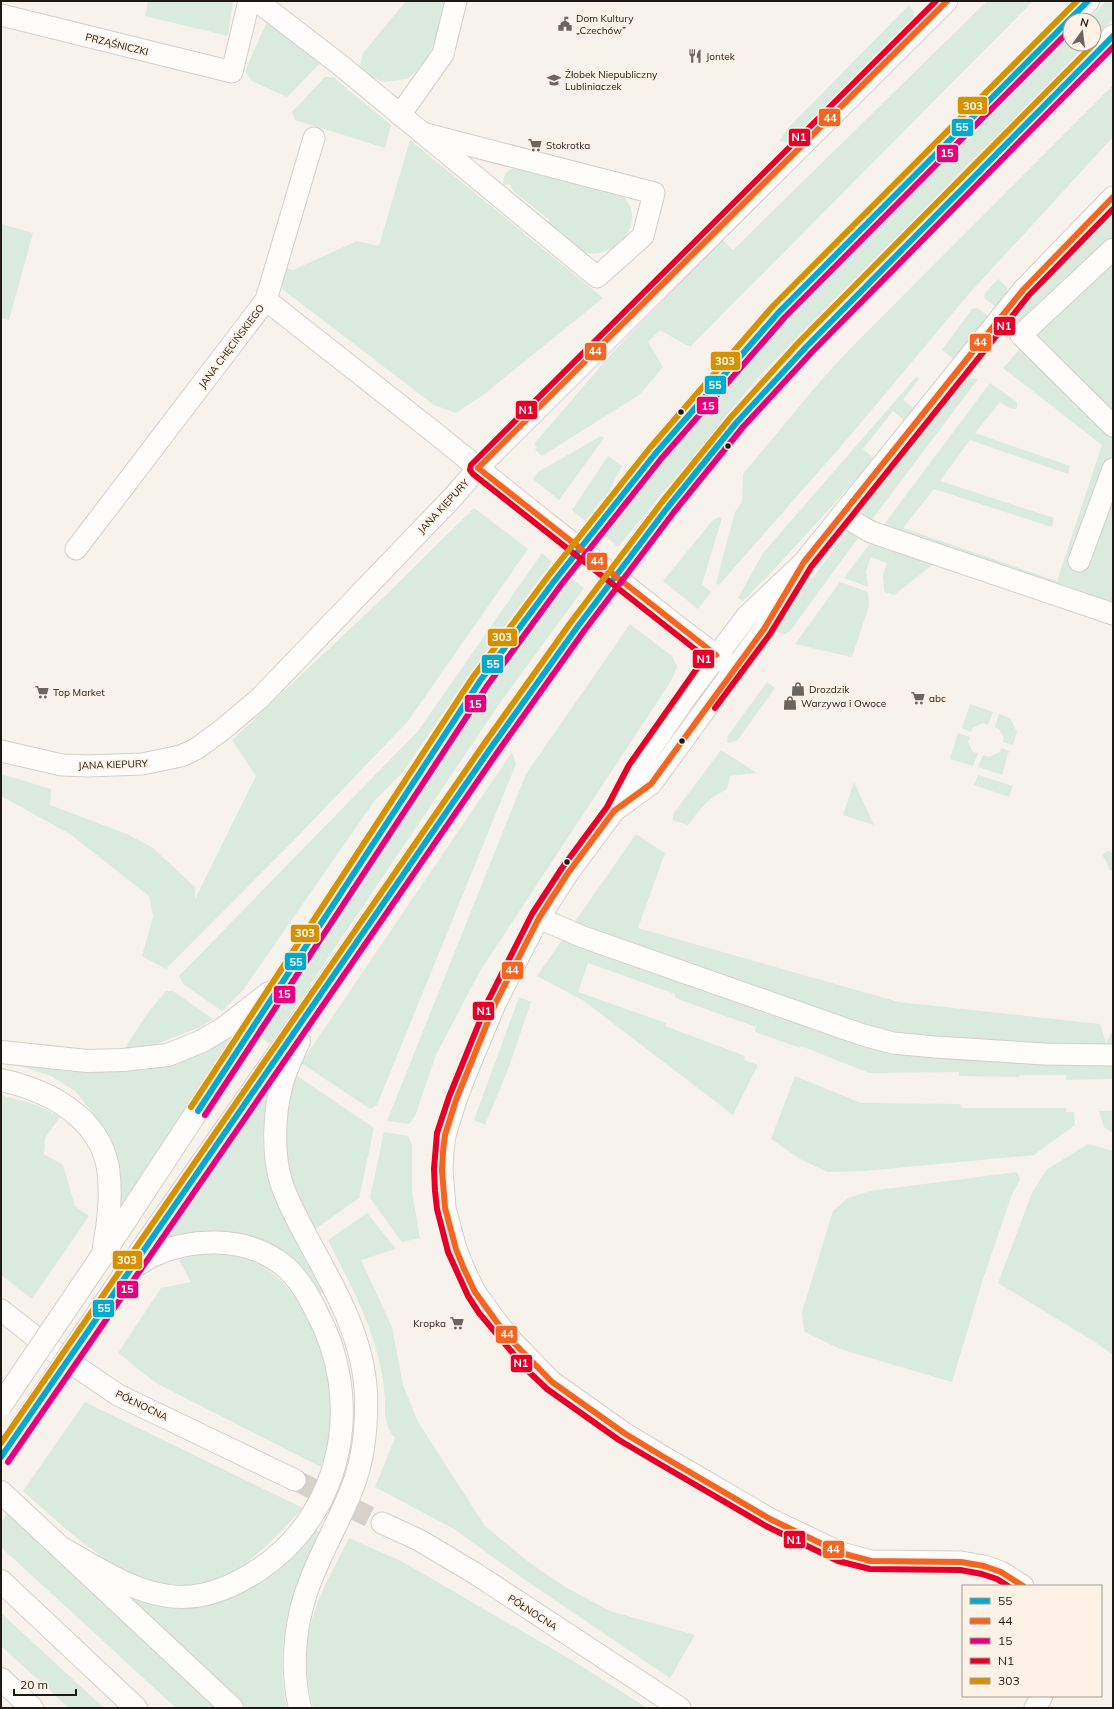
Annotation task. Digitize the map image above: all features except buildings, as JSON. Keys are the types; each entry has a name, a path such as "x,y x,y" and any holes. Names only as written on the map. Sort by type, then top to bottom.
{"main road":[{"path":"1,1405 102,1256 480,681 555,580 655,454 778,312 1088,1"},
{"path":"1,1457 126,1272 546,671 649,531 716,447 812,340 1113,36"},
{"path":"1,1052 87,1061 123,1060 168,1055 202,1041 224,1028 282,982"},
{"path":"300,1708 296,1687 295,1662 296,1638 300,1612 314,1574 353,1485 363,1445 366,1410 364,1372 355,1335 328,1278 289,1203 281,1180 277,1160 275,1142 277,1111 282,1080 314,1003"},
{"path":"1,1080 23,1085 45,1094 79,1116 94,1132 108,1166 110,1189 109,1216 102,1256"},
{"path":"63,1549 116,1578 150,1593 169,1597 188,1597 209,1594 229,1588 267,1564 282,1551 311,1517 327,1488 335,1466 342,1421 341,1386 337,1360 324,1325 310,1298 295,1278 277,1260 242,1246 212,1243 172,1248 153,1255 126,1272"},
{"path":"1,1492 232,1708"},
{"path":"1,1581 136,1708"},
{"path":"1,1679 32,1708"}],"street":[{"name":"PRZĄŚNICZKI","path":"1,15 232,72 249,1"},
{"path":"257,1 339,64 400,115 597,277 643,236 654,193 422,133"},
{"path":"400,115 443,54 456,1"},
{"name":"JANA KIEPURY","path":"1,751 55,764 88,766 142,764 181,756 196,749 222,730 260,698 454,496 478,468 947,1"},
{"path":"266,300 314,138"},
{"path":"1021,1585 1001,1572 969,1563 893,1562 857,1558 841,1554 770,1519 624,1433 552,1382 512,1341 486,1308 464,1269 449,1229 443,1190 443,1151 445,1135 456,1100 480,1040 495,1004 539,918 568,873 614,811 636,770 716,655 747,616 804,562 1023,290 1113,197"},
{"path":"1113,249 1021,336 1113,426"},
{"name":"JANA CHĘCIŃSKIEGO","path":"76,549 266,300 436,432 524,505 734,669"},
{"path":"1079,561 1113,468"},
{"path":"842,515 871,532 1113,614"},
{"path":"614,811 651,784 764,629 804,562"},
{"path":"539,918 583,937 863,1035 893,1044 1044,1054 1113,1055"},
{"name":"PÓŁNOCNA","path":"1,1310 52,1350 118,1395 295,1480"},
{"name":"PÓŁNOCNA","path":"382,1523 419,1540 476,1574 680,1708"},
{"path":"1035,1708 1041,1697"}],"green space":[{"path":"148,1 233,1 228,36 145,16"},
{"path":"406,1 446,1 434,44 425,63 407,79 384,82 368,76 360,67 363,53"},
{"path":"987,1 1033,1 691,346 686,345 660,330 648,342 663,367 639,395 542,456 535,450 537,448 534,444 613,352 722,239 733,250"},
{"path":"1106,1 1113,1 1113,19 1102,30 1102,12 1095,12"},
{"path":"909,5 914,13 914,18 797,138 787,142 779,141 790,126"},
{"path":"268,19 322,61 287,97 252,81 245,71"},
{"path":"1062,45 1062,52 1080,52 761,374 618,547 605,536 669,456 736,379 782,328 925,181"},
{"path":"325,77 333,77 391,125 385,148 295,120 292,112"},
{"path":"1113,85 1113,137 967,296 849,437 719,585 716,583 735,512 742,502 743,474 817,385 848,351"},
{"path":"410,140 603,298 483,395 456,413 434,405 282,289 286,268 293,270 357,241 379,246"},
{"path":"518,167 621,194 629,204 632,214 631,225 626,235 619,243 610,249 599,253 587,253 571,246 545,226 550,220 514,192 509,184 504,185 503,182 505,174"},
{"path":"1113,211 1113,604 1065,585 1063,588 882,527 990,383 1017,402 1017,407 1016,409 1009,408 1000,402 975,433 1070,466 1068,474 970,440 940,481 1054,518 1052,527 934,489 903,528 1057,581 1102,445 1003,368 1030,338 1021,326 1012,319"},
{"path":"1,224 33,233 9,320 1,318"},
{"path":"998,279 1006,287 1007,293 996,307 984,298 985,293"},
{"path":"977,308 989,317 955,360 942,350 972,309"},
{"path":"916,377 919,379 903,400 915,409 905,421 893,411 863,449 874,459 810,531 760,584 743,601 738,598 763,553"},
{"path":"971,378 978,379 870,522 863,515 863,508 959,385 965,380"},
{"path":"601,436 604,438 559,500 533,479 538,472"},
{"path":"608,456 622,466 609,491 585,521 572,510"},
{"path":"474,508 528,549 408,721 300,834 166,969 142,956 153,917 149,896 70,834 1,796 1,774 51,789 50,805 127,834 153,848 195,887 195,899 256,776 232,740 383,598"},
{"path":"719,517 722,518 702,584 711,592 698,609 663,581 713,520"},
{"path":"853,530 859,535 858,538 790,631 785,634 780,633 775,629 846,533"},
{"path":"873,539 936,562 894,595 885,592 884,590 883,575 887,563 871,557 866,571 868,587 844,578"},
{"path":"542,553 552,562 471,672 403,772 375,800 243,990 222,1011 183,984 179,976 418,731"},
{"path":"572,579 584,588 500,703 270,1044 262,1038 490,691"},
{"path":"840,582 868,592 869,606 851,657 795,644"},
{"path":"630,624 672,656 677,667 671,681 480,971 436,1055 415,1116 409,1124 387,1121 526,774"},
{"path":"767,682 775,688 737,741 729,743 727,741 727,737"},
{"path":"970,704 993,712 988,725 983,723 972,728 971,732 962,728"},
{"path":"999,714 1010,718 1017,732 1013,745 1003,742 1004,738 999,729 995,727"},
{"path":"958,733 970,737 968,742 973,752 978,753 973,766 950,759"},
{"path":"1001,748 1009,751 1002,775 978,767 983,755 989,757 1000,752"},
{"path":"721,750 757,773 730,776 727,789 705,804 688,825 673,820 673,814"},
{"path":"512,752 516,764 377,1105 370,1109 301,1063"},
{"path":"978,775 1013,786 1009,797 974,785"},
{"path":"854,782 874,825 843,815"},
{"path":"636,834 665,853 638,928 899,1002 1100,1024 1106,1043 1105,1061 1113,1064 1113,1079 1066,1080 1066,1075 1020,1075 1019,1077 959,1076 959,1072 869,1073 801,1046 800,1048 755,1032 756,1027 675,998 675,994 588,963 578,992 666,1023 665,1026 745,1056 744,1060 758,1065 733,1115 584,1001 537,976"},
{"path":"1109,851 1113,854 1113,871 1110,870 1102,854"},
{"path":"166,991 173,991 213,1019 198,1028 154,1045 125,1048 147,1014"},
{"path":"519,997 531,1002 509,1067 485,1125 474,1120"},
{"path":"1113,1030 1113,1045 1106,1043"},
{"path":"231,1033 234,1034 121,1206 119,1163 105,1128 75,1091 51,1076 17,1065 146,1070 181,1062 218,1044"},
{"path":"294,1074 374,1128 359,1198 313,1230 295,1191 286,1159 286,1121 288,1102"},
{"path":"795,1076 861,1103 960,1104 961,1108 1066,1108 1066,1112 1074,1112 1075,1125 1034,1155 864,1171 827,1172 800,1159 771,1139"},
{"path":"1,1095 37,1105 60,1117 45,1138 44,1154 63,1165 75,1206 89,1216 32,1299 1,1275"},
{"path":"263,1098 266,1100 263,1143 265,1163 270,1183 285,1221 324,1293 318,1295 289,1260 161,1241"},
{"path":"1099,1111 1113,1111 1113,1133 1104,1127"},
{"path":"384,1132 408,1136 412,1145 412,1191 420,1238 402,1242 370,1198"},
{"path":"1088,1144 1113,1151 1113,1355 1095,1342 998,1283 1032,1193 1046,1170"},
{"path":"1017,1172 1020,1179 1012,1194 982,1282 952,1382 840,1349 805,1332 802,1312 833,1211 848,1198 870,1191"},
{"path":"367,1213 396,1249 361,1260 392,1327 403,1385 418,1422 485,1526 530,1563 567,1588 610,1611 695,1635 670,1678 525,1580 454,1529 375,1487 395,1438 386,1420 383,1380 373,1338 356,1295 328,1240"},
{"path":"198,1254 234,1256 246,1259 264,1268 281,1281 295,1297 307,1316 317,1337 324,1358 329,1379 331,1399 331,1424 326,1453 321,1467 156,1383 118,1353 161,1288 191,1282 179,1260"},
{"path":"85,1402 303,1508 268,1544 243,1566 216,1579 188,1587 173,1587 130,1573 92,1550 23,1491"},
{"path":"7,1513 220,1708 176,1708 1,1547 1,1523"},
{"path":"316,1529 321,1533 310,1553 293,1596 284,1640 282,1662 283,1685 287,1708 247,1708 130,1602 128,1596 164,1607 184,1608 205,1606 231,1598 278,1571"},
{"path":"349,1538 403,1562 570,1659 647,1708 313,1708 307,1667 307,1638 316,1608 328,1579"},
{"path":"1,1613 104,1708 69,1708 1,1646"}],"tunnel":[{"path":"295,1480 382,1523"}],"transit line":[{"name":"N1","path":"936,1 471,465 470,470 473,474 705,657 629,765 607,807 562,868 532,914 488,1001 449,1097 437,1133 434,1169 437,1209 448,1252 468,1296 479,1313 527,1370 547,1389 619,1440 766,1526 838,1561 870,1569 960,1570 982,1574 997,1579 1006,1585"},
{"name":"44","path":"478,468 947,1"},
{"name":"303","path":"191,1107 473,677 549,575 649,449 773,306 1077,1"},
{"name":"55","path":"198,1111 480,681 555,580 655,454 779,312 1088,1"},
{"name":"55","path":"1,1457 490,749 578,626 668,507 737,422 806,347 1113,36"},
{"name":"15","path":"205,1115 487,686 561,585 661,459 785,317 1062,38"},
{"name":"15","path":"8,1462 497,753 584,631 674,512 743,427 812,352 1113,47"},
{"name":"303","path":"1,1443 484,744 571,622 662,502 731,417 800,341 1086,52"},
{"name":"44","path":"1021,1585 1001,1572 984,1566 961,1562 871,1561 841,1553 770,1519 662,1456 624,1433 552,1382 512,1341 496,1321 475,1292 464,1269 456,1249 445,1208 442,1170 443,1151 445,1135 456,1100 495,1004 539,918 568,873 614,811 651,784 764,629 804,562 971,354 1023,290 1113,197"},
{"name":"N1","path":"715,708 770,634 811,567 1029,295 1113,209"},
{"name":"44","path":"478,468 716,655"}],"place":[{"name":"Dom Kultury „Czechów”","path":"565,24"},
{"name":"Jontek","path":"695,56"},
{"name":"Żłobek Niepubliczny Lubliniaczek","path":"554,80"},
{"name":"Stokrotka","path":"535,145"},
{"name":"Drozdzik","path":"798,689"},
{"name":"Top Market","path":"42,692"},
{"name":"abc","path":"918,698"},
{"name":"Warzywa i Owoce","path":"790,703"},
{"name":"Kropka","path":"457,1323"}]}
